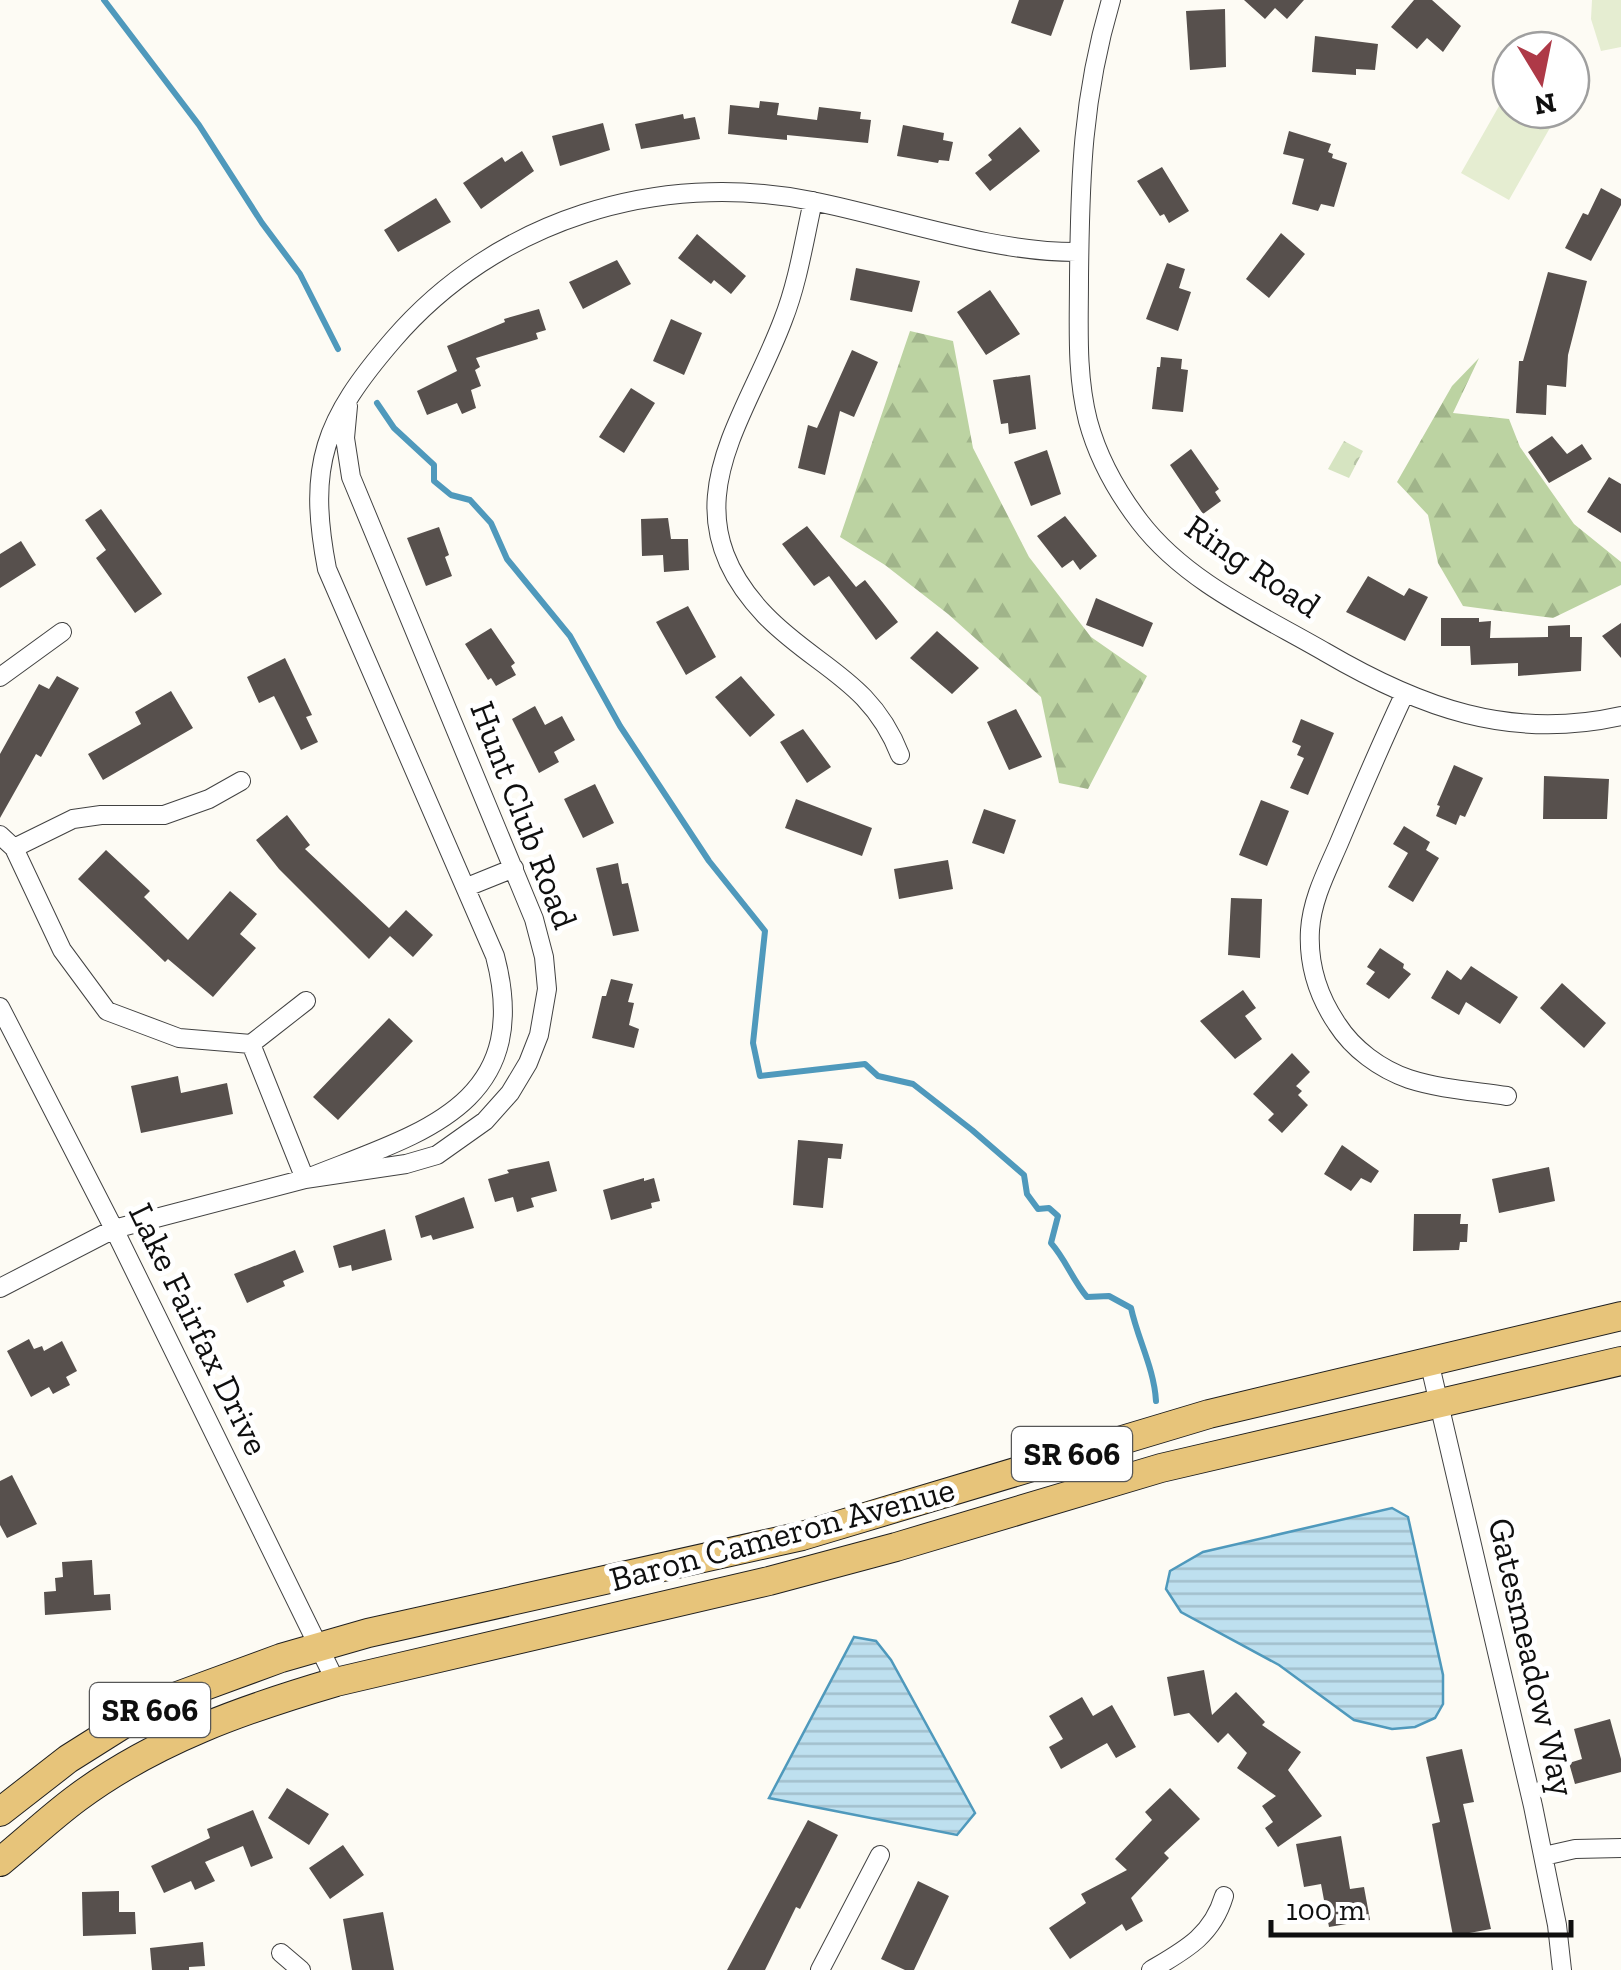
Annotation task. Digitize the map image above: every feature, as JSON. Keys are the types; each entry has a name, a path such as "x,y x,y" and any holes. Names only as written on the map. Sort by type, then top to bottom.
{"main road":[{"name":"Baron Cameron Avenue","path":"0,1812 68,1759 172,1698 320,1646 802,1536 1208,1414 1621,1316"},
{"name":"Baron Cameron Avenue","path":"0,1862 76,1799 120,1769 223,1717 336,1682 896,1548 1160,1468 1621,1361"}],"street":[{"name":"Ring Road","path":"1111,0 1089,87 1081,150 1079,355 1088,422 1118,492 1166,551 1225,594 1404,695 1458,712 1524,723 1569,723 1621,716"},
{"name":"Hunt Club Road","path":"305,1179 446,1119 471,1096 489,1069 502,1028 503,985 495,956 327,568 318,522 317,490 332,426 382,353 440,293 485,260 564,220 608,206 696,192 748,192 814,202 1034,251 1080,252"},
{"path":"814,202 783,322 722,456 717,514 722,542 748,596 768,618 862,692 890,729 900,755"},
{"name":"Hunt Club Road","path":"0,1288 114,1229 305,1179 406,1164 438,1155 485,1121 510,1093 528,1063 539,1035 547,989 544,957 514,868 351,478 345,438 349,402"},
{"path":"0,676 62,632"},
{"path":"1404,695 1314,902 1310,955 1316,983 1342,1032 1382,1066 1432,1085 1507,1096"},
{"path":"241,780 209,799 164,815 73,819 7,842 62,950 108,1011 180,1038 251,1044 306,1001"},
{"path":"468,888 514,868"},
{"name":"Lake Fairfax Drive","path":"0,1007 114,1229 336,1682"},
{"path":"251,1044 305,1179"},
{"name":"Gatesmeadow Way","path":"1429,1361 1544,1856 1562,1970"},
{"path":"1544,1856 1621,1848"},
{"path":"820,1970 880,1855"},
{"path":"1150,1970 1208,1931 1224,1896"},
{"path":"282,1953 300,1970"}],"green space":[{"path":"1592,0 1621,0 1621,47 1601,51 1591,19"},
{"path":"1491,120 1491,130 1549,130 1509,200 1461,173"},
{"path":"910,331 953,341 973,448 1029,557 1091,637 1147,676 1088,789 1059,783 1041,697 948,614 885,565 840,537"},
{"path":"1479,358 1453,413 1509,419 1520,447 1574,524 1621,562 1621,585 1553,618 1463,606 1438,563 1428,515 1397,482 1452,386"},
{"path":"1344,441 1363,451 1349,478 1328,469"}],"water":[{"path":"1392,1508 1408,1517 1443,1675 1443,1704 1435,1718 1415,1727 1392,1729 1354,1720 1279,1665 1181,1612 1166,1589 1170,1571 1203,1552"},
{"path":"854,1637 876,1641 891,1660 975,1813 957,1835 769,1798"}],"building":[{"path":"1019,0 1064,0 1051,36 1011,23"},
{"path":"1244,0 1304,0 1287,19 1275,8 1265,19"},
{"path":"1414,0 1432,0 1461,26 1443,52 1427,38 1417,49 1391,27"},
{"path":"1225,9 1226,67 1190,70 1186,11"},
{"path":"1315,36 1378,44 1375,70 1356,69 1356,75 1312,72"},
{"path":"760,101 779,103 777,115 817,120 819,107 861,112 860,119 871,120 868,143 728,134 730,105 759,108"},
{"path":"683,114 684,119 695,117 700,139 641,149 635,124"},
{"path":"603,123 610,150 560,166 552,136"},
{"path":"903,125 944,133 943,140 953,142 949,161 938,163 897,156"},
{"path":"1020,127 1040,151 990,191 975,173 992,160 988,155"},
{"path":"1289,131 1331,144 1328,152 1333,154 1332,158 1347,163 1334,207 1321,204 1318,211 1292,204 1304,159 1283,154"},
{"path":"522,151 534,171 481,209 463,183 502,157 505,162"},
{"path":"1162,167 1189,211 1169,223 1137,181"},
{"path":"1601,188 1621,199 1621,205 1591,261 1565,248"},
{"path":"436,198 451,222 398,252 384,230"},
{"path":"1281,233 1305,254 1269,298 1246,279"},
{"path":"697,234 746,276 731,294 678,258"},
{"path":"617,260 631,284 583,309 569,282"},
{"path":"1167,263 1185,269 1179,288 1191,292 1178,331 1146,319"},
{"path":"856,268 920,281 912,312 850,300"},
{"path":"1548,272 1587,281 1568,355 1566,387 1547,385 1546,415 1516,413 1519,361 1523,361"},
{"path":"990,290 1020,334 986,355 957,312"},
{"path":"539,309 546,330 536,333 538,339 476,358 480,367 475,370 481,386 471,390 476,408 462,414 457,403 427,415 417,391 457,371 447,346 505,322 504,319"},
{"path":"671,319 702,333 684,375 653,361"},
{"path":"852,350 878,362 854,417 840,411 825,475 798,468 808,425 817,428"},
{"path":"1161,357 1182,359 1181,369 1188,370 1183,412 1152,409"},
{"path":"1030,375 1036,429 1009,434 1008,423 1001,424 993,380"},
{"path":"631,388 655,403 624,453 599,437"},
{"path":"1552,436 1567,454 1582,444 1592,459 1549,483 1528,452"},
{"path":"1191,449 1219,489 1215,492 1221,501 1203,514 1170,465"},
{"path":"1047,450 1061,494 1031,506 1014,462"},
{"path":"1609,477 1621,484 1621,533 1587,512"},
{"path":"101,509 162,594 135,613 96,558 106,550 85,520"},
{"path":"1065,516 1097,556 1080,570 1073,560 1062,568 1037,536"},
{"path":"668,518 671,539 688,539 689,570 664,572 663,555 642,556 641,519"},
{"path":"807,526 856,587 865,580 898,622 876,640 829,576 814,586 782,544"},
{"path":"439,527 452,576 426,586 407,538"},
{"path":"21,541 36,565 0,588 0,554"},
{"path":"1368,576 1404,596 1409,588 1428,597 1405,641 1346,612"},
{"path":"1096,598 1153,623 1143,647 1086,625"},
{"path":"688,606 716,657 686,675 656,622"},
{"path":"1441,618 1491,621 1490,638 1548,637 1548,626 1570,625 1570,637 1582,637 1581,671 1518,676 1518,663 1471,665 1470,646 1441,646"},
{"path":"1621,623 1621,658 1602,636"},
{"path":"491,628 515,663 511,666 516,675 496,686 465,644"},
{"path":"937,631 979,668 952,694 910,658"},
{"path":"285,658 312,715 306,717 318,742 301,750 274,696 259,703 247,677"},
{"path":"57,676 79,688 41,757 36,754 0,818 0,754 39,684 49,689"},
{"path":"741,676 775,715 750,737 715,697"},
{"path":"171,691 193,728 103,780 88,754 141,724 135,712"},
{"path":"535,706 545,725 562,716 575,740 554,752 559,762 539,773 512,719"},
{"path":"1016,709 1042,757 1009,770 987,722"},
{"path":"1301,719 1334,733 1308,795 1290,788 1304,758 1297,755 1301,746 1292,742"},
{"path":"803,729 831,767 807,783 780,742"},
{"path":"1454,765 1483,778 1465,817 1460,815 1456,825 1436,816"},
{"path":"1544,776 1609,779 1607,819 1543,819"},
{"path":"595,784 614,823 583,838 564,799"},
{"path":"796,799 872,828 862,856 785,828"},
{"path":"1261,800 1289,811 1267,866 1239,855"},
{"path":"984,809 1016,820 1004,854 972,843"},
{"path":"287,815 310,845 305,849 389,928 406,910 433,935 413,957 390,936 369,959 279,869 256,840"},
{"path":"1404,826 1430,842 1426,850 1439,858 1413,902 1388,887 1408,853 1393,844"},
{"path":"106,850 150,891 144,897 188,940 230,891 257,914 240,934 256,948 213,997 168,959 165,962 78,879"},
{"path":"948,860 953,889 899,899 894,869"},
{"path":"618,863 622,884 628,883 639,931 613,936 596,868"},
{"path":"1231,898 1262,899 1260,958 1228,955"},
{"path":"1380,948 1404,964 1403,968 1411,974 1389,999 1366,984 1375,972 1367,967"},
{"path":"1471,966 1518,997 1500,1024 1466,1002 1459,1015 1431,998 1447,970 1461,980"},
{"path":"611,979 633,984 628,1002 634,1003 629,1025 639,1029 634,1048 592,1038 602,996 606,996"},
{"path":"1562,983 1606,1023 1584,1048 1540,1008"},
{"path":"1243,990 1256,1008 1245,1016 1262,1039 1235,1059 1200,1021"},
{"path":"389,1018 413,1041 338,1120 313,1097"},
{"path":"1292,1053 1310,1072 1296,1086 1302,1091 1298,1095 1308,1105 1282,1133 1268,1120 1274,1114 1253,1094"},
{"path":"178,1076 181,1093 227,1083 233,1114 141,1133 131,1086"},
{"path":"798,1140 843,1144 841,1159 828,1158 823,1208 793,1205"},
{"path":"1342,1145 1379,1171 1371,1183 1361,1178 1351,1191 1324,1174"},
{"path":"549,1161 557,1191 531,1198 534,1207 517,1212 513,1197 495,1202 488,1179 509,1173 507,1170"},
{"path":"1549,1167 1555,1201 1499,1213 1492,1179"},
{"path":"654,1178 660,1201 651,1203 652,1208 611,1220 603,1190"},
{"path":"464,1197 474,1228 433,1240 431,1235 421,1238 415,1216"},
{"path":"1414,1214 1461,1214 1460,1224 1468,1224 1467,1242 1460,1242 1459,1250 1413,1251"},
{"path":"385,1229 392,1260 352,1271 351,1265 339,1268 333,1246"},
{"path":"295,1250 304,1272 283,1281 285,1286 247,1303 234,1274"},
{"path":"29,1339 34,1349 42,1346 44,1351 62,1341 77,1371 66,1377 70,1385 53,1394 49,1387 31,1397 7,1351"},
{"path":"12,1475 37,1524 7,1538 0,1525 0,1481"},
{"path":"92,1560 94,1595 110,1594 111,1610 45,1615 44,1592 56,1591 55,1578 63,1577 62,1562"},
{"path":"1204,1670 1212,1715 1236,1692 1265,1722 1262,1725 1301,1752 1288,1770 1322,1816 1278,1847 1265,1828 1273,1822 1262,1806 1276,1796 1237,1768 1247,1753 1228,1733 1218,1743 1189,1713 1174,1716 1167,1677"},
{"path":"1082,1697 1093,1716 1112,1705 1136,1747 1116,1758 1107,1743 1061,1769 1049,1747 1063,1739 1049,1716"},
{"path":"1610,1719 1621,1772 1575,1784 1569,1763 1582,1759 1574,1729"},
{"path":"1462,1749 1474,1802 1463,1804 1491,1929 1453,1936 1432,1824 1440,1822 1426,1757"},
{"path":"287,1788 329,1814 309,1845 268,1818"},
{"path":"1170,1788 1200,1819 1164,1853 1169,1858 1131,1898 1143,1921 1126,1931 1122,1924 1070,1959 1049,1928 1086,1903 1081,1894 1127,1870 1115,1859 1152,1820 1145,1812"},
{"path":"253,1810 273,1858 251,1867 243,1846 205,1862 215,1881 195,1890 191,1881 164,1893 151,1866 210,1838 207,1829"},
{"path":"808,1820 838,1835 800,1909 796,1907 765,1970 727,1970"},
{"path":"1341,1836 1350,1889 1364,1887 1370,1920 1329,1927 1321,1884 1304,1887 1296,1844"},
{"path":"343,1845 364,1875 330,1899 309,1868"},
{"path":"918,1881 949,1896 914,1970 905,1970 881,1959"},
{"path":"119,1891 119,1912 135,1912 136,1934 83,1936 82,1892"},
{"path":"383,1912 394,1970 352,1970 343,1919"},
{"path":"203,1942 205,1966 152,1970 150,1948"}],"waterway":[{"path":"104,0 199,125 300,274 338,349"},
{"path":"377,403 394,428 434,465 434,481 451,495 470,500 491,523 507,559 570,636 620,726 709,861 765,931 753,1043 760,1076 865,1064 878,1076 913,1084 972,1130 1024,1175 1027,1194 1038,1209 1049,1208 1058,1216 1051,1243 1087,1297 1109,1296 1131,1308 1156,1401"}]}
